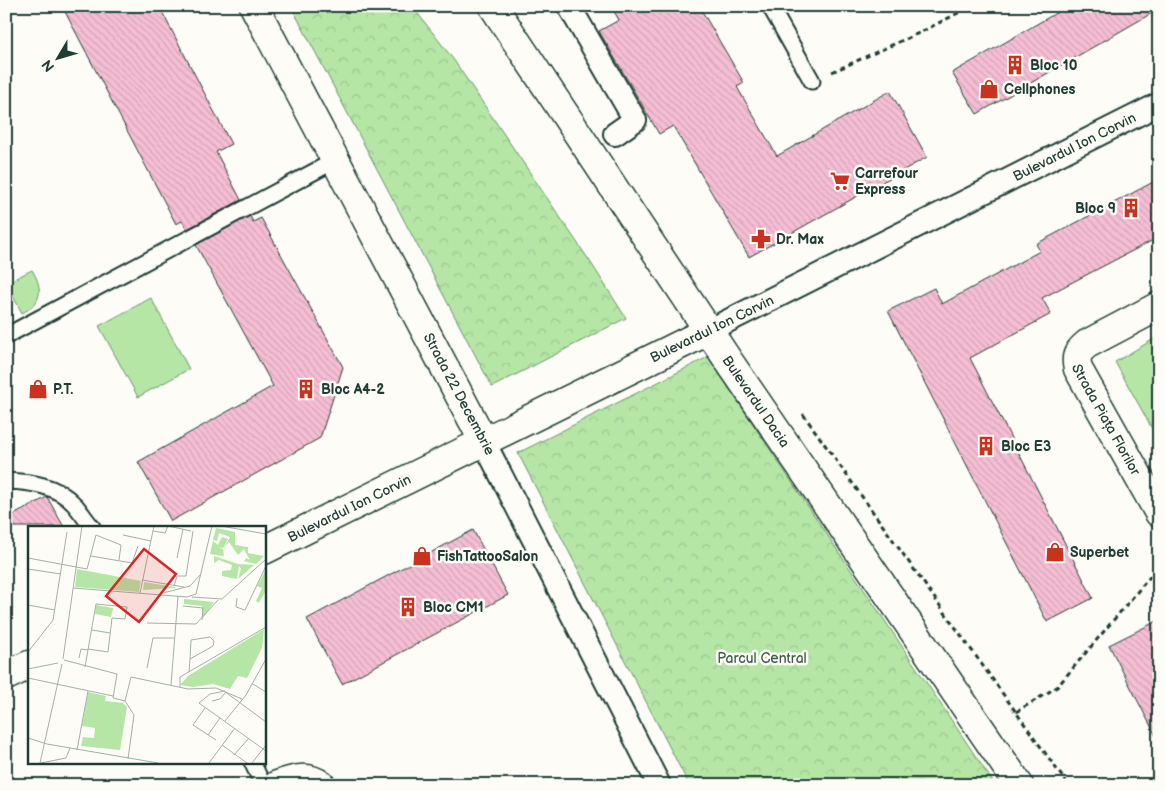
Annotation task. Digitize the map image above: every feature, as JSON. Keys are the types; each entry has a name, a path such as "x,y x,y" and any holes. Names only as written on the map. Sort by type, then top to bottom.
{"street":[{"name":"Strada 22 Decembrie","path":"254,6 484,442 659,785"},
{"path":"569,6 636,120 615,134"},
{"name":"Bulevardul Dacia","path":"493,9 708,331 1018,785"},
{"name":"Bulevardul Ion Corvin","path":"265,550 708,331 1159,104"},
{"name":"Strada Piața Florilor","path":"1159,306 1087,344 1079,350 1075,358 1078,369 1159,513"},
{"path":"6,676 28,665"},
{"path":"277,785 297,778 316,781 321,785"}],"lane":[{"path":"770,6 812,81"},
{"path":"6,336 336,160"},
{"path":"6,481 49,487 74,504 91,526"},
{"path":"253,764 263,785"}],"path":[{"path":"812,81 921,32 972,6"},
{"path":"798,406 1068,785"},
{"path":"1016,712 1057,688 1159,566"}],"green space":[{"path":"291,6 412,6 453,59 626,318 492,387"},
{"path":"32,270 38,283 39,294 34,305 22,313 6,283"},
{"path":"151,298 189,369 138,397 99,326"},
{"path":"1159,336 1159,441 1115,362"},
{"name":"Parcul Central","path":"708,357 995,785 689,785 518,453"}],"building":[{"path":"62,6 159,6 231,144 216,152 241,200 187,229 182,221 176,224"},
{"path":"611,6 699,6 744,83 737,87 777,156 890,91 927,157 749,257 673,126 659,134 599,31 619,20"},
{"name":"Bloc 10","path":"1068,6 1159,6 1159,9 977,114 952,73"},
{"path":"1159,179 1159,237 1042,298 1051,314 970,358 1093,598 1047,622 888,311 934,288 942,304 1040,251 1036,244"},
{"path":"250,216 253,222 261,218 343,367 320,438 171,521 138,462 273,386 196,245"},
{"path":"47,497 63,526 6,527 6,519"},
{"name":"Bloc CM1","path":"473,530 508,595 342,684 307,619"},
{"path":"1159,620 1159,742 1109,645"}],"place":[{"name":"Bloc 10","path":"1015,65"},
{"name":"Cellphones","path":"989,89"},
{"name":"Carrefour Express","path":"840,181"},
{"name":"Bloc 9","path":"1131,208"},
{"name":"Dr. Max","path":"761,239"},
{"name":"P.T.","path":"38,389"},
{"name":"Bloc A4-2","path":"306,389"},
{"name":"Bloc E3","path":"986,446"},
{"name":"Superbet","path":"1055,552"},
{"name":"FishTattooSalon","path":"422,556"},
{"name":"Bloc CM1","path":"408,607"}]}
